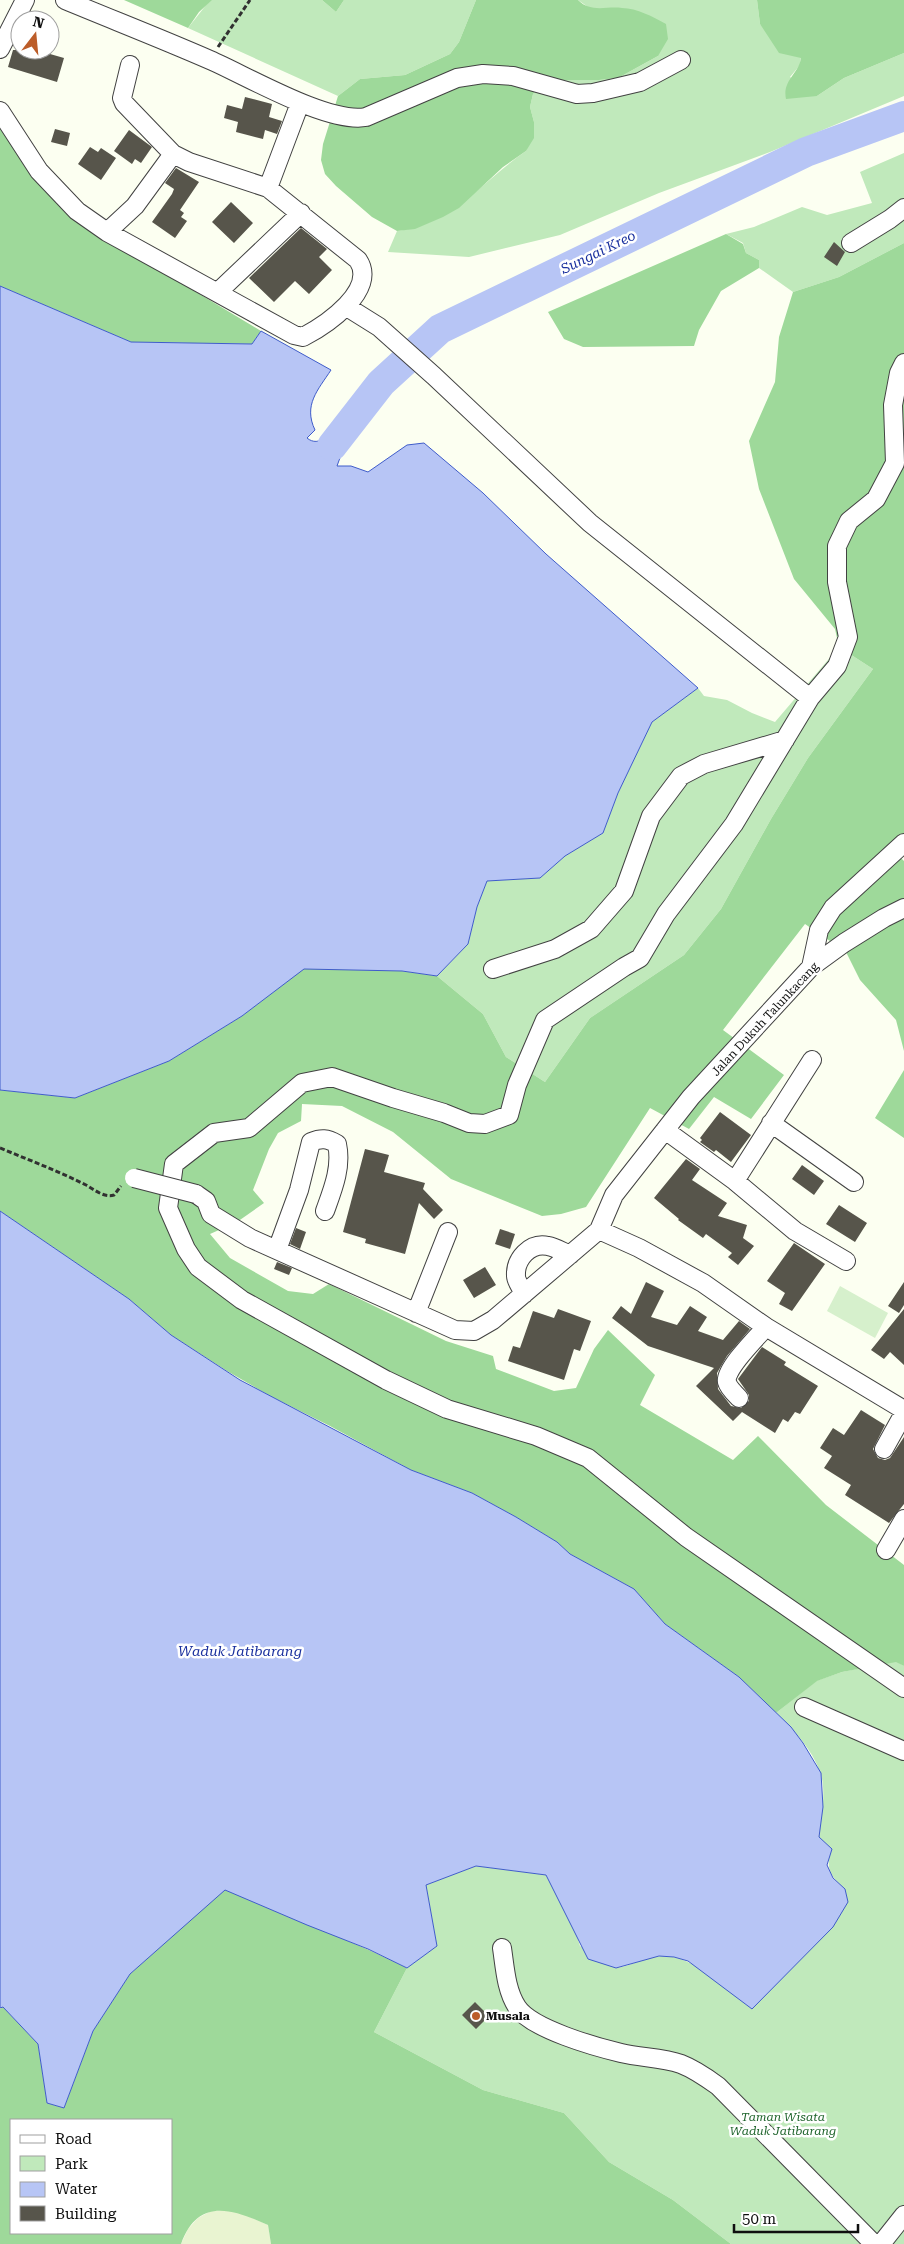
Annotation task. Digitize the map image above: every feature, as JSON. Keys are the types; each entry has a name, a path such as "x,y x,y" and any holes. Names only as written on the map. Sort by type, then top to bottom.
{"street":[{"path":"0,49 25,0"},
{"path":"65,0 210,60 300,103 350,119 366,118 457,78 496,74 513,76 577,94 593,93 640,82 681,60"},
{"path":"0,110 39,171 78,211 107,232 218,292 294,336 303,337 347,307 363,277 363,267 358,260 268,188 189,162 172,154 124,103 122,98 130,65"},
{"path":"268,188 300,103"},
{"path":"107,232 135,206 172,154"},
{"path":"851,243 904,208"},
{"path":"218,292 301,213"},
{"path":"347,307 379,327 434,376 590,523 808,696"},
{"path":"904,363 899,373 893,406 895,463 876,499 849,521 837,546 837,582 848,637 837,666 808,696 785,740 734,824 666,914 640,958 545,1020 517,1085 510,1115 486,1124 469,1123 444,1112 393,1098 332,1077 302,1083 249,1128 214,1133 174,1164 168,1208 186,1249 198,1267 242,1300 386,1380 447,1409 536,1436 588,1458 686,1537 904,1688"},
{"path":"494,969 555,949 591,929 624,891 651,816 680,776 704,764 785,740"},
{"path":"811,967 820,930 833,908 904,843"},
{"name":"Jalan Dukuh Talunkacang","path":"598,1230 614,1195 691,1097 811,967 844,943 904,908"},
{"path":"735,1181 812,1060"},
{"path":"771,1123 854,1182"},
{"path":"666,1130 735,1181 795,1232 846,1261"},
{"path":"277,1250 299,1190 311,1142 320,1138 330,1139 337,1144 339,1154 336,1180 325,1211"},
{"path":"134,1178 196,1194 206,1201 211,1214 250,1238 455,1330 474,1331 493,1320 598,1230 639,1248 703,1283 766,1327 904,1412 884,1449"},
{"path":"416,1313 448,1232"},
{"path":"524,1294 516,1278 517,1264 522,1254 537,1246 548,1245 570,1255"},
{"path":"739,1398 727,1382 727,1376 735,1363 766,1327"},
{"path":"886,1550 904,1519"},
{"path":"804,1707 904,1752"},
{"path":"502,1948 511,1994 518,2009 536,2024 621,2053 682,2064 707,2078 718,2086 874,2244"},
{"path":"881,2244 904,2215"}],"path":[{"path":"210,60 250,0"},
{"path":"0,1148 110,1196 114,1195 118,1188 134,1178"}],"green space":[{"path":"124,0 212,0 199,12 188,28"},
{"path":"210,0 322,0 336,12 344,0 476,0 459,42 450,54 405,75 360,79 338,96 188,28"},
{"path":"322,0 344,0 336,12"},
{"path":"476,0 578,0 593,8 628,8 645,13 666,24 668,39 658,56 618,78 547,80 533,94 530,107 534,122 534,138 526,151 503,167 459,208 415,229 397,231 372,217 325,174 321,160 323,144 338,96 360,79 405,75 450,54 459,42"},
{"path":"578,0 757,0 760,24 801,57 800,65 790,77 817,96 844,78 904,53 904,96 770,152 659,193 560,235 469,257 388,252 397,231 416,227 450,211 526,151 534,122 530,107 533,94 547,80 618,78 658,56 606,9 591,9"},
{"path":"757,0 904,0 904,53 844,78 817,96 786,99 786,87 800,64 801,58 779,53 760,24"},
{"path":"0,123 83,224 261,331 252,344 131,342 0,286"},
{"path":"904,153 904,243 839,277 793,292 759,268 759,260 746,253 743,243 726,234 754,227 802,207 827,215 872,203 860,172"},
{"path":"726,234 743,244 746,253 759,260 759,268 721,291 699,330 694,346 583,347 564,339 548,312"},
{"path":"904,243 904,835 899,856 904,861 904,1051 896,1020 860,980 846,952 805,924 723,1030 784,1075 751,1119 714,1097 689,1129 650,1108 586,1207 561,1214 542,1216 451,1179 393,1132 342,1106 302,1104 301,1121 278,1133 269,1149 253,1190 264,1203 237,1222 210,1234 230,1258 288,1291 313,1294 329,1284 446,1341 493,1356 496,1369 554,1391 576,1388 594,1349 608,1330 655,1375 640,1405 733,1460 758,1436 826,1505 904,1565 904,1666 896,1662 842,1672 817,1681 776,1713 739,1677 665,1624 634,1589 570,1554 557,1542 472,1493 411,1470 270,1396 227,1371 171,1335 129,1299 0,1211 0,1090 75,1098 169,1061 242,1016 304,968 402,971 437,976 483,1014 506,1057 545,1082 590,1018 684,955 721,909 771,819 808,758 873,669 839,647 835,629 794,579 759,489 749,441 775,382 779,337 793,292 839,277"},
{"path":"839,647 873,669 808,758 771,819 721,909 684,955 590,1018 545,1082 506,1057 483,1014 437,976 468,944 477,907 487,881 540,878 565,856 603,833 618,793 652,722 698,688 704,696 727,700 775,722"},
{"path":"904,1070 904,1138 875,1118"},
{"path":"840,1286 888,1313 875,1338 827,1311"},
{"name":"Taman Wisata Waduk Jatibarang","path":"896,1661 904,1666 904,2244 731,2244 673,2200 609,2162 564,2113 483,2090 374,2032 407,1968 437,1946 426,1885 476,1866 546,1875 575,1930 580,1946 616,1968 655,1957 673,1957 697,1967 721,1983 752,2009 845,1889 835,1880 830,1871 831,1849 819,1837 823,1787 817,1764 807,1747 776,1713 816,1681 842,1672"},
{"path":"225,1889 407,1968 374,2032 483,2090 564,2113 609,2162 673,2200 731,2244 271,2244 268,2225 242,2215 217,2211 207,2213 197,2219 188,2229 181,2244 0,2244 0,2009 3,2007 38,2044 47,2103 64,2108 93,2031 130,1974"},
{"path":"227,2210 241,2213 268,2225 271,2244 181,2244 188,2229 198,2218 211,2211"}],"water":[{"path":"0,286 131,342 252,344 261,331 331,370 317,391 311,405 312,421 315,430 307,438 316,441 326,438 341,455 337,466 351,466 368,472 407,445 424,443 483,493 546,554 698,688 652,722 618,793 603,833 565,856 540,878 487,881 477,907 468,944 437,976 402,971 304,969 242,1016 169,1061 75,1098 0,1090"},
{"name":"Waduk Jatibarang","path":"0,1211 129,1299 171,1335 240,1380 411,1470 472,1493 557,1542 570,1554 634,1589 665,1624 739,1677 791,1727 821,1773 823,1807 819,1837 832,1849 827,1865 833,1878 845,1889 848,1902 833,1927 752,2009 688,1961 674,1957 659,1956 616,1968 588,1959 546,1875 476,1866 426,1885 437,1946 407,1968 368,1949 225,1890 130,1974 93,2031 64,2108 47,2103 38,2044 3,2007 0,2008"}],"building":[{"path":"60,57 64,58 57,82 8,67 10,60 60,60"},
{"path":"245,97 272,104 269,117 282,121 277,134 265,130 263,139 236,132 238,122 224,118 227,105 242,109"},
{"path":"55,129 70,133 67,146 51,142"},
{"path":"129,130 152,147 141,163 135,159 132,164 114,151"},
{"path":"90,147 98,152 101,148 116,158 101,180 78,164"},
{"path":"176,168 199,182 180,210 184,213 181,217 187,221 175,238 152,222 172,194 174,189 165,183"},
{"path":"231,202 253,223 234,243 212,222"},
{"path":"301,228 327,249 319,257 332,270 309,294 295,281 274,302 249,278"},
{"path":"834,242 845,252 837,266 824,257"},
{"path":"720,1112 751,1135 731,1162 716,1150 714,1152 700,1142 702,1140 700,1138"},
{"path":"365,1149 389,1155 384,1172 425,1183 423,1189 443,1210 434,1219 419,1203 405,1254 365,1243 366,1239 343,1232"},
{"path":"686,1159 700,1169 692,1180 727,1203 718,1216 747,1225 743,1238 754,1246 738,1265 728,1257 732,1253 706,1234 703,1238 678,1220 654,1198"},
{"path":"802,1165 824,1181 814,1195 792,1179"},
{"path":"839,1205 867,1223 855,1242 826,1224"},
{"path":"296,1228 306,1232 300,1249 290,1244"},
{"path":"500,1229 515,1234 510,1249 495,1244"},
{"path":"794,1243 825,1264 792,1311 779,1304 785,1293 767,1281"},
{"path":"277,1262 292,1268 289,1275 274,1269"},
{"path":"485,1267 496,1285 474,1298 463,1280"},
{"path":"646,1282 664,1291 651,1317 677,1325 690,1306 707,1317 698,1331 723,1340 739,1321 750,1329 727,1356 717,1373 718,1389 731,1406 741,1408 749,1401 749,1395 738,1379 762,1347 786,1362 784,1365 818,1386 800,1414 795,1412 788,1422 783,1419 775,1433 742,1412 733,1421 696,1386 714,1368 648,1346 612,1318 621,1306 631,1314"},
{"path":"904,1282 904,1305 899,1313 888,1306"},
{"path":"558,1309 591,1321 580,1351 574,1349 564,1380 508,1361 513,1346 520,1348 533,1311 554,1318"},
{"path":"904,1309 904,1365 890,1352 884,1359 871,1350"},
{"path":"861,1410 885,1425 873,1449 878,1458 885,1460 890,1458 904,1437 904,1504 889,1523 845,1495 851,1485 824,1468 832,1456 820,1448 833,1428 844,1435"},
{"name":"Musala","path":"475,2002 489,2016 476,2029 462,2015"}],"waterway":[{"name":"Sungai Kreo","path":"332,446 381,383 440,329 806,152 904,116"}],"place":[{"name":"Musala","path":"476,2016"}]}
